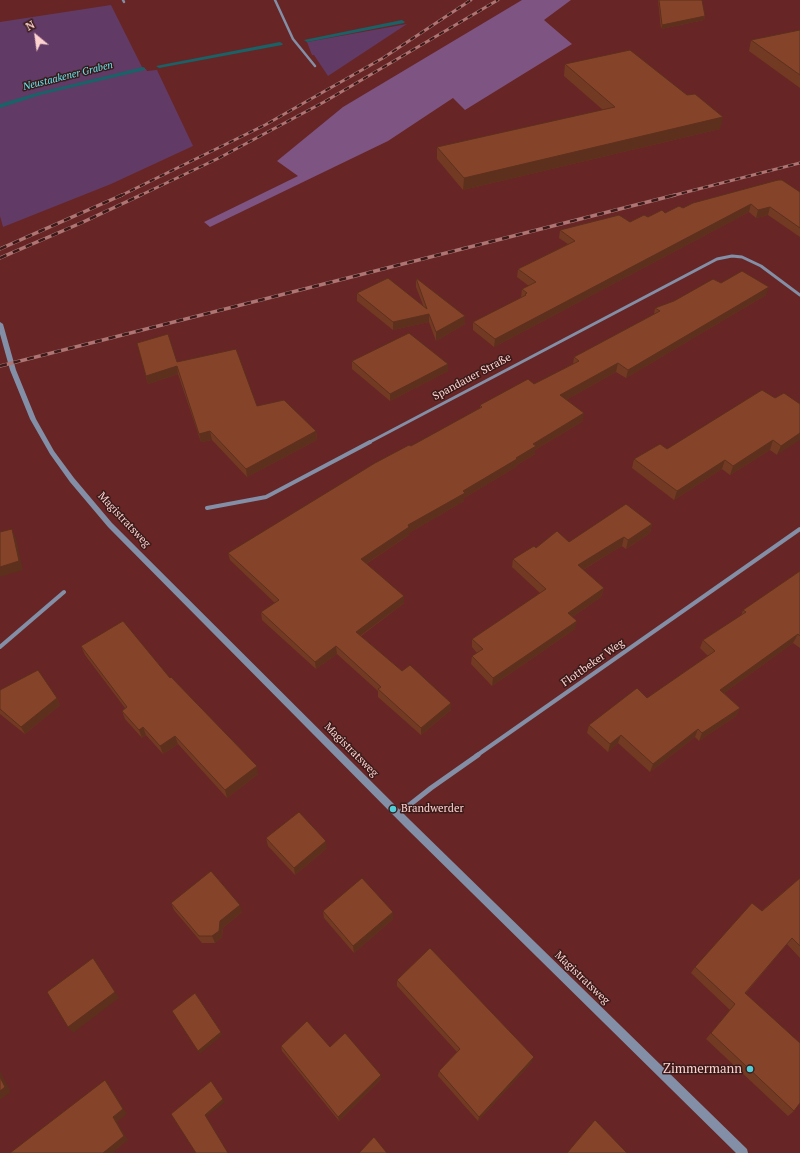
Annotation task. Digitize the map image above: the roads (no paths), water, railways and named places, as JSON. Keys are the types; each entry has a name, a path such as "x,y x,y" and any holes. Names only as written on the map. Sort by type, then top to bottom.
{"street":[{"path":"275,0 293,39 315,66"},
{"name":"Spandauer Straße","path":"207,508 266,497 717,259 732,256 742,257 761,266 800,295"},
{"name":"Magistratsweg","path":"0,324 13,370 33,419 52,452 91,503 172,588 398,814 743,1153"},
{"name":"Flottbeker Weg","path":"398,814 431,788 800,529"},
{"path":"0,647 64,592"}],"waterway":[{"name":"Neustaakener Graben","path":"307,40 402,22"},
{"name":"Neustaakener Graben","path":"159,66 280,44"},
{"name":"Neustaakener Graben","path":"0,106 38,94 143,69"}],"railway":[{"path":"120,196 265,125 383,58 471,0"},
{"path":"139,196 219,158 324,102 498,0"},
{"path":"671,196 800,163"},
{"path":"0,249 122,195"},
{"path":"0,258 141,195"},
{"path":"0,366 675,195"}],"place":[{"name":"Brandwerder","path":"393,809"},
{"name":"Zimmermann","path":"750,1069"}]}
